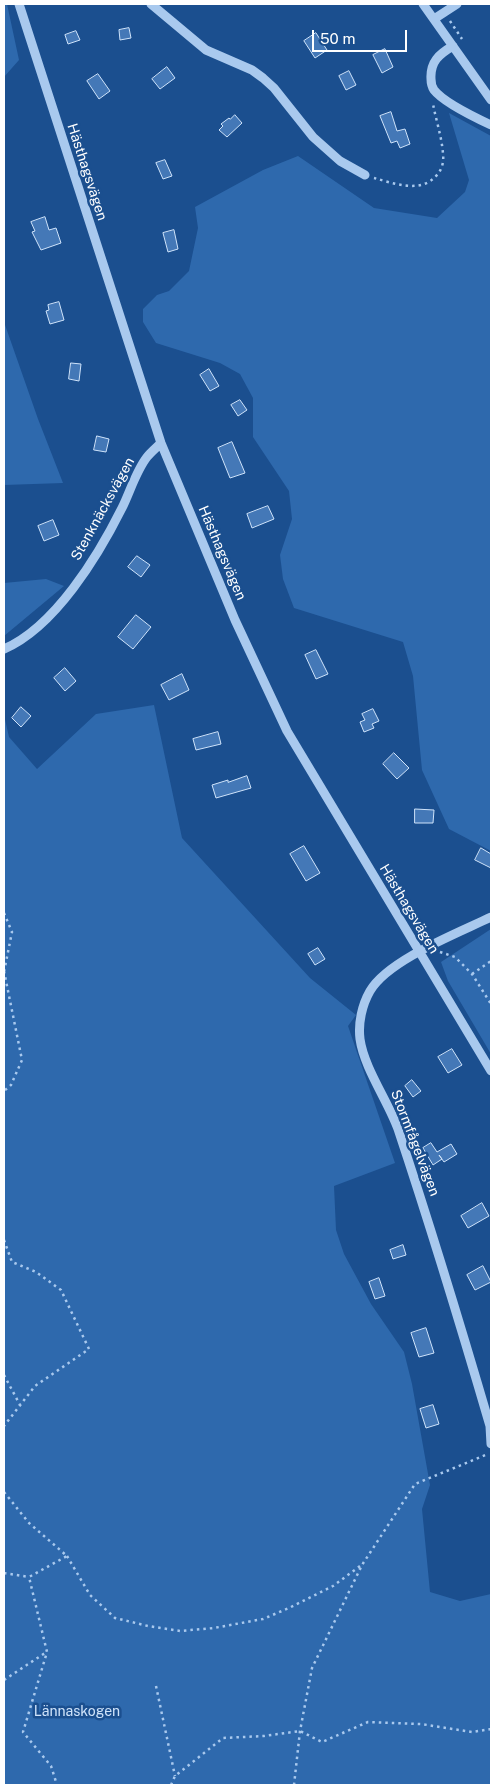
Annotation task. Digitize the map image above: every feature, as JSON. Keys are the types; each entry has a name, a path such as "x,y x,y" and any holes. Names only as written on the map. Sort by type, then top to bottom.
{"street":[{"name":"Hästhagsvägen","path":"19,4 161,443 235,620 287,731 491,1071"},
{"path":"151,4 206,50 252,70 263,78 274,88 313,137 340,161 365,175"},
{"path":"423,4 491,100"},
{"path":"434,19 456,4"},
{"path":"454,46 442,52 434,61 431,71 433,87 442,97 491,125"},
{"name":"Stenknäcksvägen","path":"4,649 26,636 46,619 73,589 96,555 121,510 146,458 161,443"},
{"name":"Stormfågelvägen","path":"491,917 389,970 378,980 370,992 363,1006 360,1021 360,1038 363,1053 397,1126 453,1299 490,1426 491,1444"}],"path":[{"path":"365,175 398,185 411,186 428,183 441,170 443,154 432,104 433,87"},
{"path":"4,913 12,932 4,972 22,1060 11,1085 4,1091"},
{"path":"439,952 455,957 472,974 491,1004"},
{"path":"472,974 491,961"},
{"path":"4,1240 12,1262 36,1272 61,1290 89,1349 35,1386 4,1426"},
{"path":"4,1254 7,1249"},
{"path":"4,1375 20,1405"},
{"path":"294,1785 300,1730 312,1668 362,1565 415,1484 491,1453"},
{"path":"4,1492 29,1523 67,1556 90,1596 115,1618 148,1626 180,1631 214,1628 263,1619 333,1586 362,1565"},
{"path":"4,1573 29,1577 67,1556"},
{"path":"29,1577 46,1652 23,1732 51,1766 57,1785"},
{"path":"4,1680 46,1652"},
{"path":"156,1686 175,1776"},
{"path":"171,1785 175,1776 223,1738 264,1736 300,1730 322,1742 368,1722 421,1724 472,1732 491,1729"}],"green space":[{"path":"4,4 7,4 19,60 4,77"},
{"path":"449,113 491,136 491,851 449,829 422,770 413,676 403,642 294,608 283,579 280,555 292,519 289,491 253,437 253,398 240,374 220,363 156,343 143,322 143,309 157,295 169,291 189,271 198,228 195,207 263,170 298,156 374,208 437,218 465,192 469,180"},
{"path":"4,322 38,419 63,483 4,485"},
{"path":"46,579 64,586 4,636 4,583"},
{"name":"Lännaskogen","path":"154,705 182,838 310,978 356,1015 348,1026 395,1163 334,1186 336,1230 344,1254 371,1304 404,1352 412,1384 430,1485 422,1509 430,1592 460,1601 491,1594 491,1785 4,1785 4,715 9,737 37,769 96,714"},
{"path":"491,929 491,1054 448,981 441,962"}],"building":[{"path":"129,28 131,38 120,40 119,30"},
{"path":"76,31 80,40 68,44 65,35"},
{"path":"316,33 327,50 315,58 304,41"},
{"path":"385,49 393,67 382,73 373,55"},
{"path":"167,67 175,78 160,89 152,79"},
{"path":"349,71 356,85 346,90 339,76"},
{"path":"98,74 110,91 99,99 87,81"},
{"path":"391,112 397,131 405,129 410,144 400,148 397,141 391,143 380,116"},
{"path":"235,115 242,123 227,137 219,130 223,126 221,124"},
{"path":"165,160 172,176 163,179 156,163"},
{"path":"45,217 49,230 56,228 61,243 41,250 32,232 35,231 31,222"},
{"path":"174,230 178,249 168,252 163,233"},
{"path":"59,302 64,320 50,324 46,311 49,310 48,305"},
{"path":"71,363 81,364 79,381 69,379"},
{"path":"209,369 219,386 210,391 200,375"},
{"path":"240,400 247,410 238,416 231,405"},
{"path":"97,436 109,439 106,452 94,450"},
{"path":"232,442 245,473 230,478 218,448"},
{"path":"268,506 274,519 252,528 247,514"},
{"path":"53,520 59,535 44,541 38,526"},
{"path":"137,556 150,565 141,577 128,567"},
{"path":"136,615 151,627 133,649 118,637"},
{"path":"316,650 328,674 316,679 305,655"},
{"path":"65,668 76,681 65,691 54,678"},
{"path":"182,674 189,690 169,700 161,685"},
{"path":"21,707 31,716 21,727 12,718"},
{"path":"373,709 379,721 372,724 374,728 364,732 360,722 365,720 362,714"},
{"path":"218,732 221,744 196,750 193,739"},
{"path":"394,753 409,768 397,779 383,764"},
{"path":"247,776 251,788 216,798 212,785"},
{"path":"415,809 434,810 433,823 415,823"},
{"path":"304,846 320,873 306,881 290,854"},
{"path":"481,848 491,854 491,868 475,860"},
{"path":"318,948 325,959 315,965 308,954"},
{"path":"452,1049 462,1065 448,1073 438,1057"},
{"path":"412,1080 421,1091 413,1097 405,1086"},
{"path":"431,1143 437,1152 451,1144 457,1154 444,1162 442,1159 433,1165 423,1148"},
{"path":"482,1203 489,1216 468,1228 461,1216"},
{"path":"403,1245 406,1255 393,1259 390,1250"},
{"path":"483,1266 491,1282 475,1290 467,1275"},
{"path":"379,1278 385,1296 375,1299 369,1282"},
{"path":"426,1328 434,1353 419,1357 411,1333"},
{"path":"433,1405 439,1424 426,1428 420,1409"}]}
